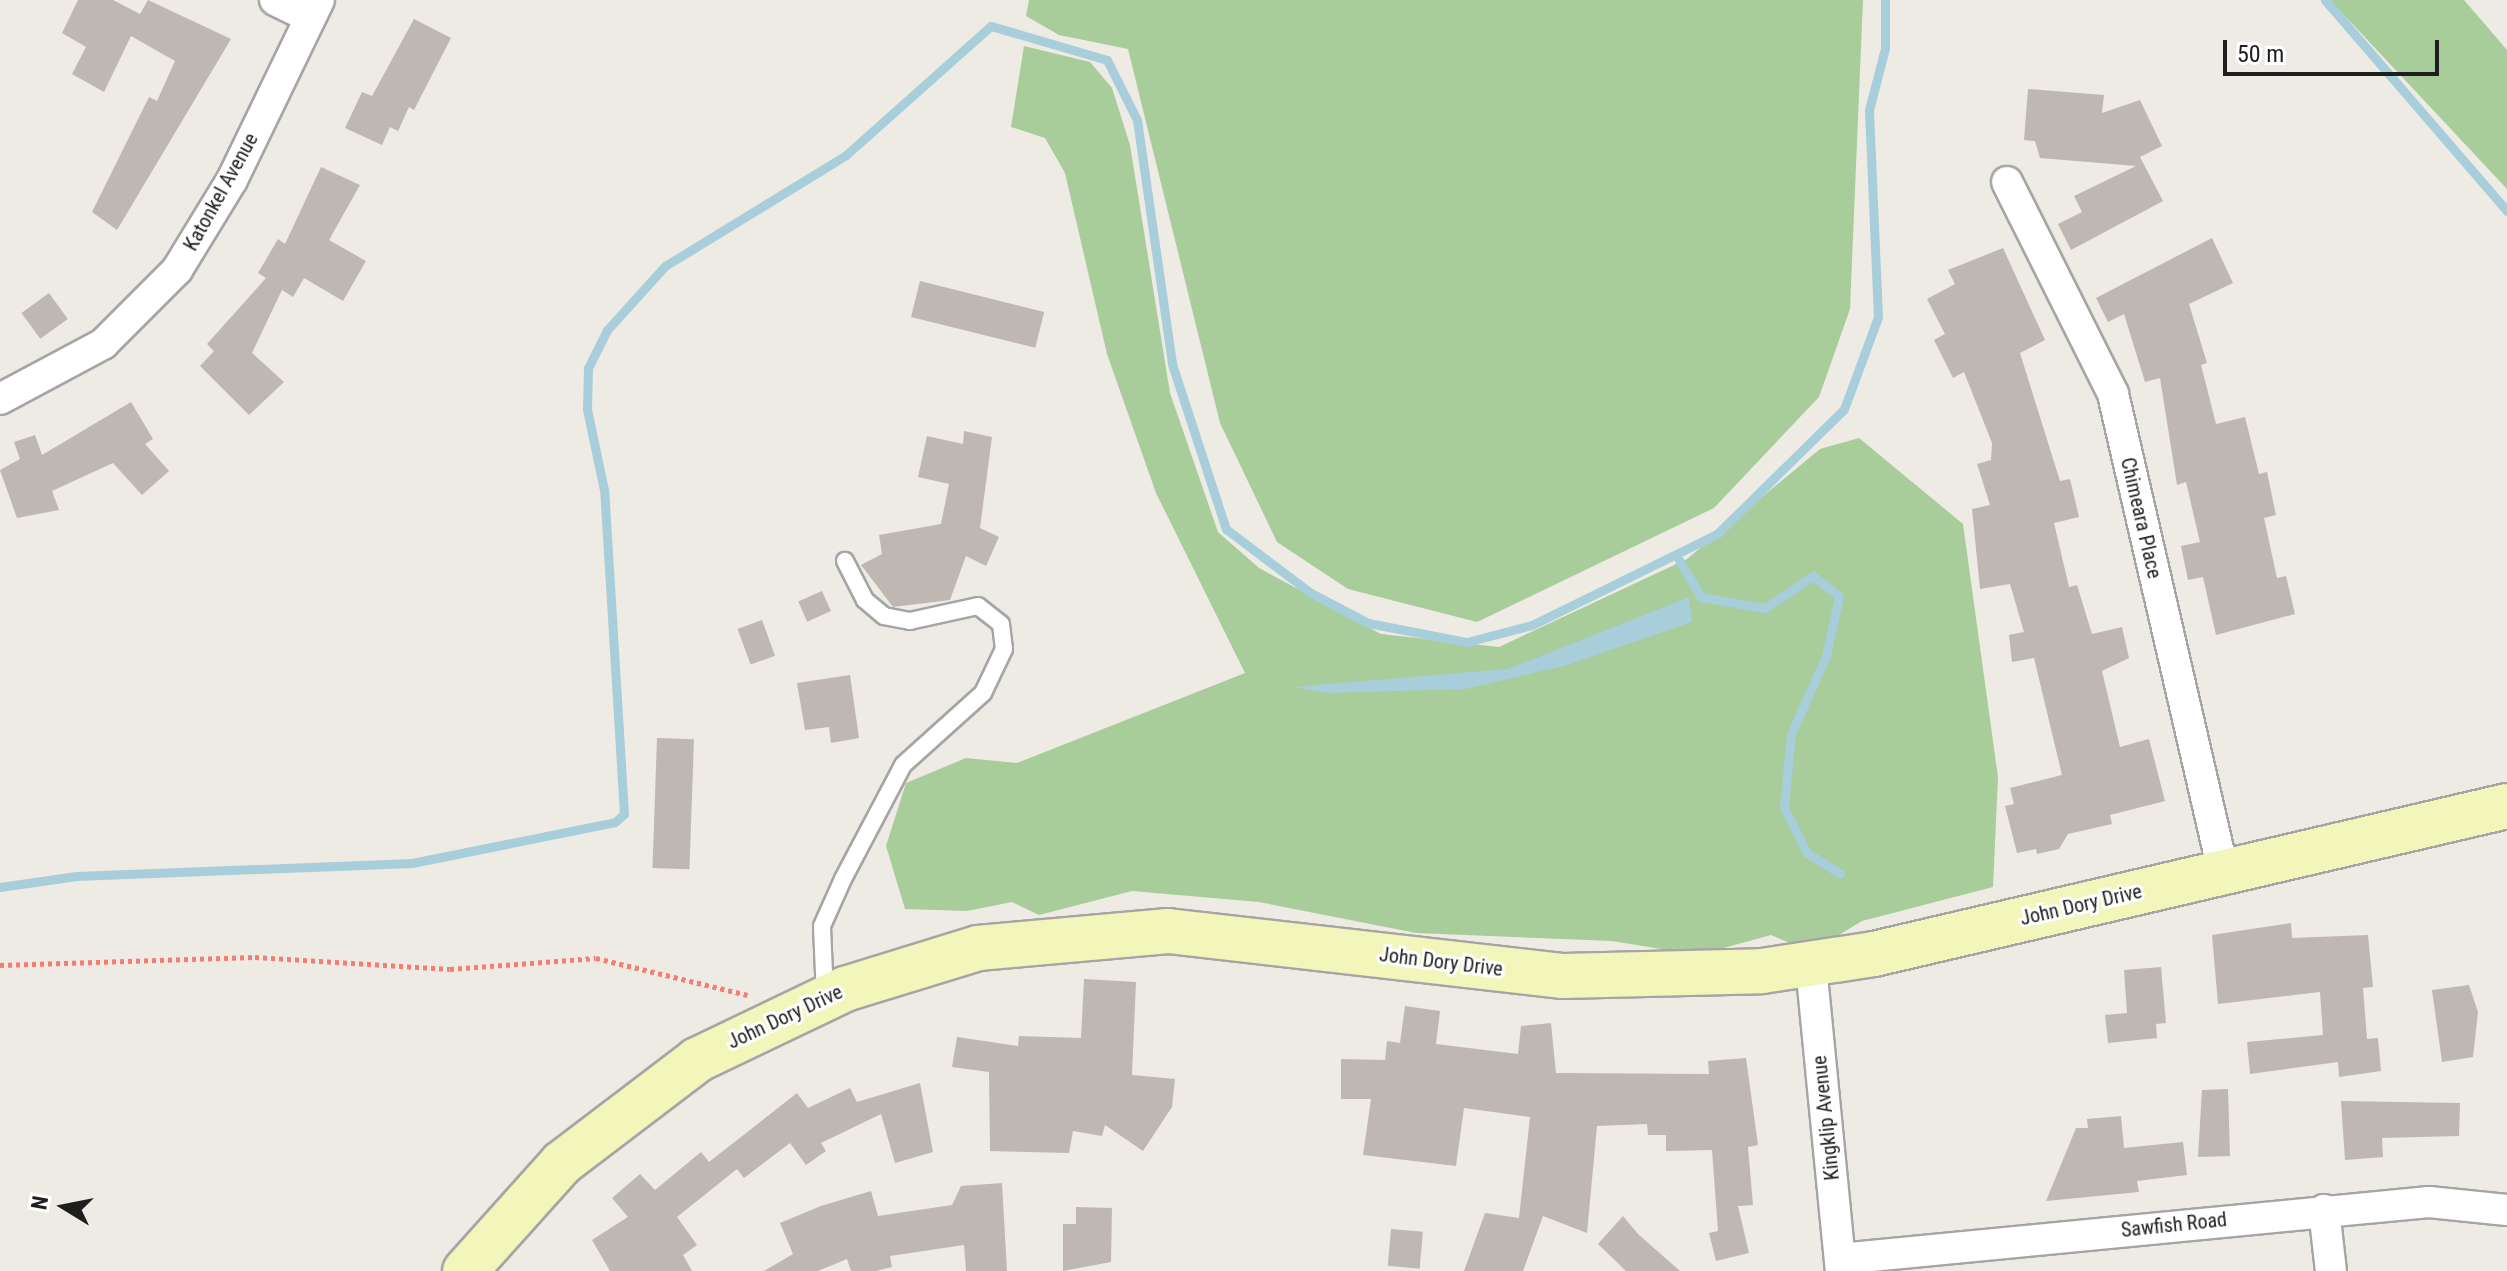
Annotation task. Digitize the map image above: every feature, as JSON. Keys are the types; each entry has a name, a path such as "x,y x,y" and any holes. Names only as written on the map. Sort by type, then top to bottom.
{"street":[{"path":"275,0 314,8"},
{"name":"Katonkel Avenue","path":"0,399 103,344 177,270 232,180 314,8"},
{"name":"Chimeara Place","path":"2007,182 2113,394 2223,872"},
{"name":"John Dory Drive","path":"465,1271 517,1207 629,1106 697,1060 815,1002 978,948 1114,932 1233,935 1604,978 1811,966 2507,806"},
{"name":"Kingklip Avenue","path":"1811,966 1841,1265"},
{"name":"Sawfish Road","path":"1841,1265 2324,1210 2429,1202 2507,1210"},
{"path":"2324,1210 2331,1271"}],"lane":[{"path":"815,1002 822,926 903,765 983,693 1004,649 1001,624 978,606 910,621 884,616 865,600 845,561"}],"path":[{"path":"0,965 302,958 450,969 596,958 815,1002"}],"green space":[{"path":"1029,0 1863,0 1850,309 1819,397 1714,508 1477,622 1348,589 1277,542 1220,423 1128,49 1059,35 1026,16"},
{"path":"2330,0 2464,0 2507,50 2507,189"},
{"path":"1024,46 1090,62 1112,88 1130,145 1170,393 1218,532 1259,568 1381,634 1499,647 1687,559 1820,449 1859,438 1963,524 1998,777 1993,887 1862,921 1811,952 1771,935 1698,955 1612,941 1416,933 1259,902 1132,891 1039,915 1012,902 967,911 905,909 886,846 906,783 966,758 1017,763 1245,673 1156,493 1107,354 1065,173 1045,138 1011,127"}],"water":[{"path":"1689,597 1692,622 1567,665 1466,689 1328,693 1293,687 1508,669"}],"building":[{"path":"78,0 113,0 140,14 148,0 231,39 117,230 92,212 149,97 157,101 175,61 131,36 104,92 72,74 86,47 62,33"},
{"path":"414,19 451,38 414,110 409,107 398,131 390,127 382,145 345,128 362,92 372,96"},
{"path":"2028,89 2104,95 2102,113 2140,100 2162,146 2140,157 2163,201 2071,250 2058,224 2082,212 2074,196 2136,166 2040,158 2035,141 2024,140"},
{"path":"321,167 360,185 329,240 366,261 343,301 304,278 293,297 282,290 252,353 284,382 249,415 200,366 214,351 207,344 266,278 258,273 278,239 285,244"},
{"path":"2212,238 2233,283 2189,304 2207,363 2201,365 2216,424 2245,417 2259,474 2267,472 2276,515 2264,518 2277,578 2286,576 2295,614 2216,635 2203,577 2188,580 2181,546 2200,542 2186,482 2177,485 2160,378 2145,382 2124,314 2108,322 2096,298"},
{"path":"2003,248 2045,340 2020,353 2060,481 2070,479 2079,517 2054,523 2069,587 2077,585 2092,634 2122,627 2129,658 2102,671 2120,747 2149,739 2165,801 2110,815 2112,824 2068,834 2059,849 2037,854 2036,849 2017,853 2005,806 2014,804 2010,788 2062,775 2034,658 2012,662 2009,635 2024,632 2010,584 1980,589 1972,509 1990,505 1977,464 1991,460 1992,443 1964,372 1953,378 1934,340 1945,334 1927,299 1955,284 1948,270"},
{"path":"920,281 1044,312 1035,348 911,317"},
{"path":"49,293 68,319 40,339 21,313"},
{"path":"131,402 153,439 145,444 169,471 142,495 113,463 52,491 59,510 17,518 0,470 20,459 14,442 35,435 42,455"},
{"path":"964,431 992,437 980,528 999,537 986,566 966,556 950,600 893,607 861,565 882,554 879,535 941,524 949,484 918,477 927,436 963,444"},
{"path":"822,591 831,611 807,622 798,602"},
{"path":"762,620 775,656 751,665 738,629"},
{"path":"850,675 859,738 831,743 829,727 805,730 797,683"},
{"path":"657,738 694,739 689,869 652,868"},
{"path":"2291,923 2292,938 2368,935 2373,987 2363,988 2367,1039 2378,1038 2381,1071 2339,1077 2338,1062 2250,1074 2247,1042 2323,1035 2320,992 2218,1004 2212,935"},
{"path":"2161,967 2166,1023 2156,1024 2157,1038 2108,1043 2105,1015 2127,1013 2124,970"},
{"path":"1084,979 1136,982 1132,1075 1175,1079 1172,1107 1143,1151 1105,1125 1102,1136 1073,1131 1069,1153 990,1151 989,1072 952,1067 957,1037 1018,1046 1019,1036 1081,1038"},
{"path":"2469,985 2478,1012 2473,1057 2442,1062 2432,990"},
{"path":"1405,1006 1440,1011 1436,1044 1518,1054 1521,1026 1551,1023 1556,1073 1709,1074 1708,1061 1746,1058 1758,1145 1748,1147 1753,1205 1738,1206 1749,1253 1716,1261 1709,1233 1718,1231 1712,1150 1666,1151 1666,1135 1648,1135 1647,1124 1597,1126 1587,1233 1543,1216 1523,1271 1464,1271 1485,1213 1519,1218 1530,1117 1464,1108 1456,1166 1363,1155 1371,1099 1341,1099 1341,1059 1385,1060 1387,1041 1400,1043"},
{"path":"920,1083 933,1152 895,1163 881,1114 821,1143 826,1151 806,1165 790,1143 744,1178 737,1169 677,1217 697,1245 683,1255 692,1271 610,1271 592,1240 628,1217 612,1198 640,1174 655,1190 701,1152 709,1162 797,1093 808,1108 850,1088 857,1102"},
{"path":"2228,1089 2230,1156 2198,1157 2202,1090"},
{"path":"2341,1101 2460,1103 2459,1136 2382,1138 2383,1157 2345,1160"},
{"path":"2121,1116 2124,1148 2183,1142 2187,1175 2137,1181 2139,1192 2046,1201 2076,1128 2088,1128 2087,1119"},
{"path":"1002,1183 1007,1271 966,1271 964,1245 890,1256 892,1267 876,1271 851,1271 847,1259 818,1271 764,1271 793,1254 780,1223 821,1206 871,1191 878,1216 952,1205 961,1186"},
{"path":"1076,1207 1112,1208 1111,1262 1063,1271 1063,1224 1076,1224"},
{"path":"1623,1216 1638,1234 1680,1271 1626,1271 1598,1244"},
{"path":"1391,1229 1423,1232 1420,1269 1388,1266"}],"waterway":[{"path":"0,887 76,876 412,863 615,822 624,814 604,490 587,409 588,368 607,330 665,266 846,155 991,26 1107,60 1137,120 1172,364 1226,529 1311,593 1368,623 1467,642 1532,625 1717,534 1844,409 1878,317 1869,110 1885,48 1885,0"},
{"path":"2325,0 2507,211"},
{"path":"1676,555 1701,597 1765,608 1813,576 1839,596 1826,656 1791,734 1784,807 1807,853 1840,874"}]}
